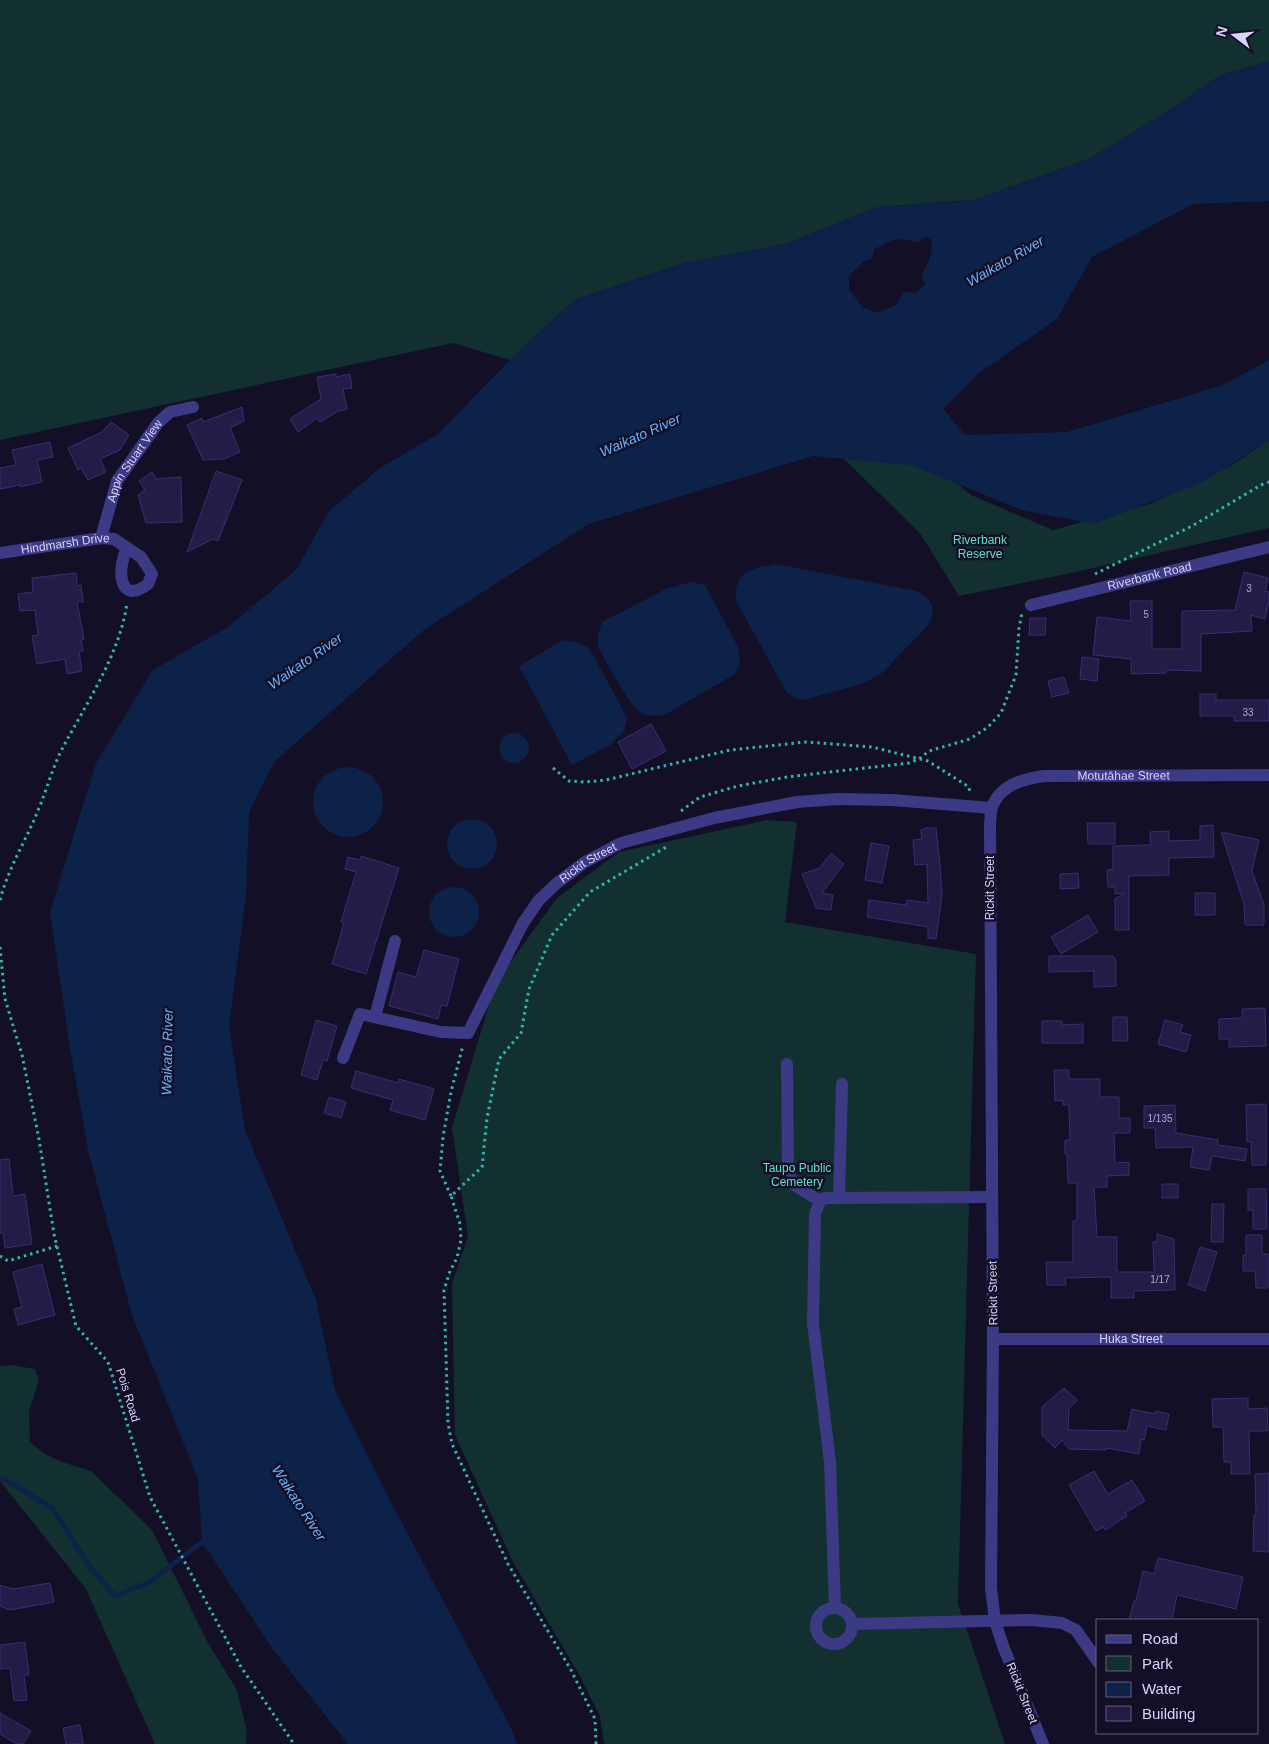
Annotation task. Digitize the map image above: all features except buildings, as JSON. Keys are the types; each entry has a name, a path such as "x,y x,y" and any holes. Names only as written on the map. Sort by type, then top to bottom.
{"street":[{"name":"Appin Stuart View","path":"101,538 117,481 158,423 170,412 193,407"},
{"name":"Hindmarsh Drive","path":"0,553 101,538 114,539 141,557 152,574 148,584 143,588 128,591 122,584 121,578 124,556 128,549"},
{"name":"Riverbank Road","path":"1031,605 1269,547"},
{"name":"Motutāhae Street","path":"992,808 1000,795 1011,785 1024,779 1044,776 1269,775"},
{"name":"Rickit Street","path":"468,1033 519,931 538,900 585,862 621,843 714,818 797,802 838,799 892,800 992,808 990,824 993,1339 991,1588 995,1621 1003,1646 1043,1744"},
{"path":"375,1017 394,941"},
{"path":"343,1058 360,1014 441,1032 468,1033"},
{"path":"787,1064 788,1174 793,1184 820,1201"},
{"path":"839,1198 842,1084"},
{"path":"834,1608 830,1462 814,1323 815,1214 820,1201 825,1198 992,1197"},
{"name":"Huka Street","path":"993,1339 1269,1339"},
{"path":"834,1608 847,1612 853,1624 852,1632 848,1639 841,1644 833,1645 825,1642 819,1637 816,1629 816,1621 820,1614 827,1609 834,1608"},
{"path":"853,1624 1032,1620 1062,1623 1076,1630 1096,1659"}],"path":[{"path":"1090,576 1192,526 1269,482"},
{"path":"0,900 4,883 37,813 61,751 96,689 124,623 128,591"},
{"path":"451,1196 482,1167 487,1118 499,1058 521,1033 529,989 552,935 590,892 670,845 677,815 700,796 787,776 909,763 928,751 970,739 988,727 1001,713 1016,675 1021,615 1031,605"},
{"path":"553,768 569,781 584,782 606,780 730,750 806,742 872,747 928,761 969,787 972,807"},
{"name":"Pois Road","path":"0,947 5,999 22,1056 39,1139 57,1246 76,1326 108,1362 150,1497 241,1667 294,1744"},
{"path":"468,1033 451,1092 443,1137 440,1171 460,1224 461,1240 457,1258 450,1271 444,1290 448,1422 452,1444 508,1564 571,1670 595,1718 596,1744"},
{"path":"0,1256 8,1261 57,1246"}],"green space":[{"path":"0,0 1269,0 1269,61 1219,76 1157,118 1089,159 974,200 878,207 786,244 684,263 574,300 510,360 453,343 0,440"},
{"name":"Riverbank Reserve","path":"1269,440 1269,528 1071,573 959,596 920,533 842,457 936,466 971,495 1053,530 1150,504 1232,465"},
{"name":"Taupo Public Cemetery","path":"767,820 797,822 785,922 976,954 958,1604 1005,1744 604,1744 600,1716 580,1676 513,1562 455,1435 452,1284 468,1236 452,1128 496,982 557,898 619,852"},
{"path":"11,1365 35,1369 39,1381 29,1410 30,1442 45,1454 62,1462 91,1471 152,1530 208,1643 237,1690 247,1732 246,1744 155,1744 86,1589 0,1481 0,1366"}],"water":[{"name":"Waikato River","path":"1269,61 1269,201 1193,204 1092,257 1057,319 979,373 943,409 965,435 1067,432 1223,385 1269,360 1269,440 1205,481 1094,524 1022,510 911,465 813,456 589,524 425,629 274,762 249,812 246,895 229,1026 245,1130 316,1300 335,1390 393,1506 512,1730 517,1744 348,1744 274,1651 202,1542 198,1479 132,1315 88,1150 69,1042 50,912 96,763 153,670 228,627 296,570 329,511 380,468 438,434 510,360 574,300 684,263 786,244 878,207 974,200 1089,159 1157,118 1219,76","holes":["926,236 931,240 930,259 921,275 925,284 916,293 904,292 896,305 878,313 862,307 849,289 849,276 864,261 871,259 875,248 893,240 919,242"]},
{"path":"776,564 916,591 927,598 932,605 933,613 919,636 879,675 864,683 803,700 787,693 736,601 736,591 741,577 752,570"},
{"path":"692,582 705,585 738,647 740,662 735,674 666,714 654,716 643,714 633,705 600,650 598,634 602,622 668,588"},
{"path":"563,640 587,646 627,718 624,731 610,745 572,765 519,666"},
{"path":"514,733 520,734 528,742 528,754 520,762 514,763 508,762 500,754 499,748 500,742 508,734"},
{"path":"348,767 361,770 373,777 380,789 383,802 380,815 373,827 361,834 348,837 335,834 323,827 316,815 313,802 316,789 323,777 335,770"},
{"path":"472,819 481,821 492,830 497,844 495,853 486,864 472,869 463,867 452,858 447,844 449,835 458,824"},
{"path":"454,887 463,889 474,898 479,912 477,921 468,932 454,937 445,935 434,926 429,912 431,903 440,892"}],"waterway":[{"path":"0,1480 3,1478 52,1508 90,1567 115,1596 148,1583 202,1542"}]}
